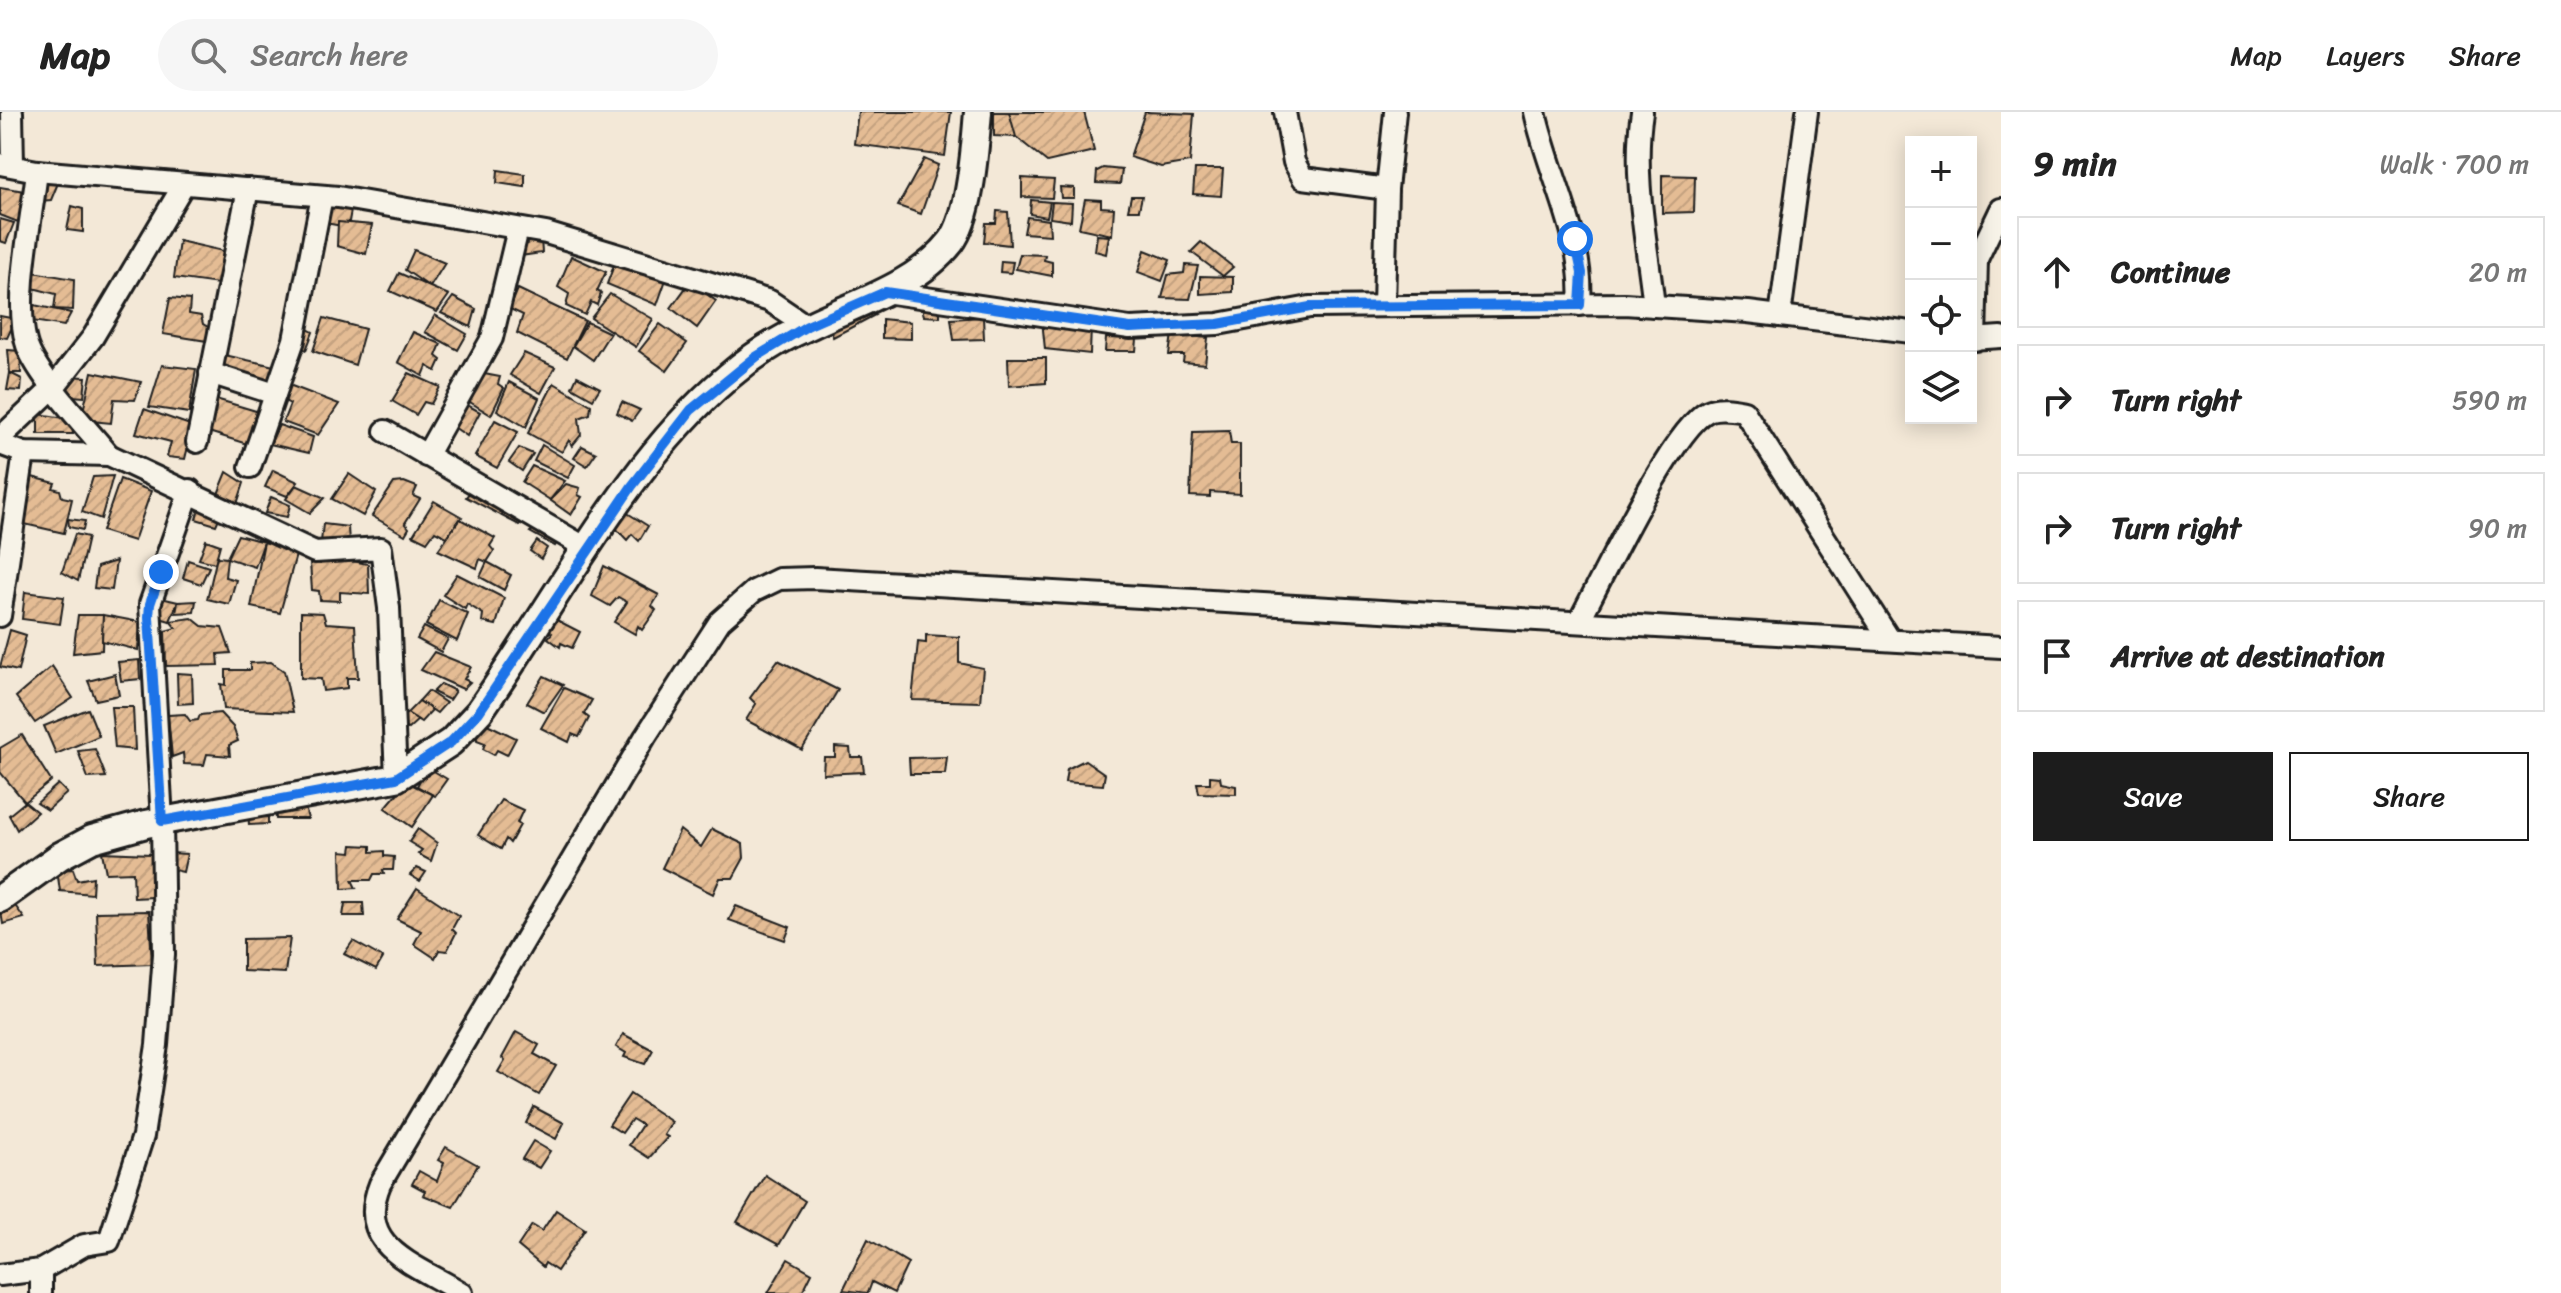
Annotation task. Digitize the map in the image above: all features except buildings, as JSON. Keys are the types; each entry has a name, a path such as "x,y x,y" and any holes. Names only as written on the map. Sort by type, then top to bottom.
{"street":[{"path":"12,112 6,164 37,171 322,196 546,233 770,301 807,326"},
{"path":"0,899 60,856 92,839 162,821 396,778 451,742 479,712 588,549 691,410 733,373 807,326 885,292 937,258 954,237 967,190 978,112"},
{"path":"1285,112 1294,162 1303,178 1387,189"},
{"path":"1384,306 1387,189 1395,112"},
{"path":"1535,112 1544,154 1575,239 1582,273 1580,305"},
{"path":"1642,112 1639,133 1641,188 1654,306"},
{"path":"1780,316 1807,112"},
{"path":"37,171 22,316 26,345 54,387 109,455"},
{"path":"184,184 93,337 54,387 0,441 24,453 109,455 190,490 315,552 381,548 389,608 396,778"},
{"path":"197,442 248,189"},
{"path":"250,467 294,340 322,196"},
{"path":"1976,280 1977,259 2001,209"},
{"path":"426,456 492,338 518,229"},
{"path":"885,292 1130,328 1218,324 1310,307 1580,305 1654,306 1780,316 1905,331"},
{"path":"1977,340 2001,337"},
{"path":"210,373 275,394"},
{"path":"1579,621 1668,455 1707,411 1724,408 1744,411 1890,640"},
{"path":"385,431 588,549"},
{"path":"0,616 24,453"},
{"path":"0,1275 41,1270 84,1245 109,1241 143,1136 157,1045 164,954 162,821 150,604 190,490"},
{"path":"462,1293 381,1241 371,1218 380,1184 645,737 720,621 754,591 779,579 815,578 2001,647"},
{"path":"41,1270 41,1293"}],"route":[{"path":"161,572 149,617 162,821 396,778 451,742 479,712 632,486 691,410 733,373 807,326 885,292 1130,328 1218,324 1310,307 1580,305 1582,273 1575,239"}]}
